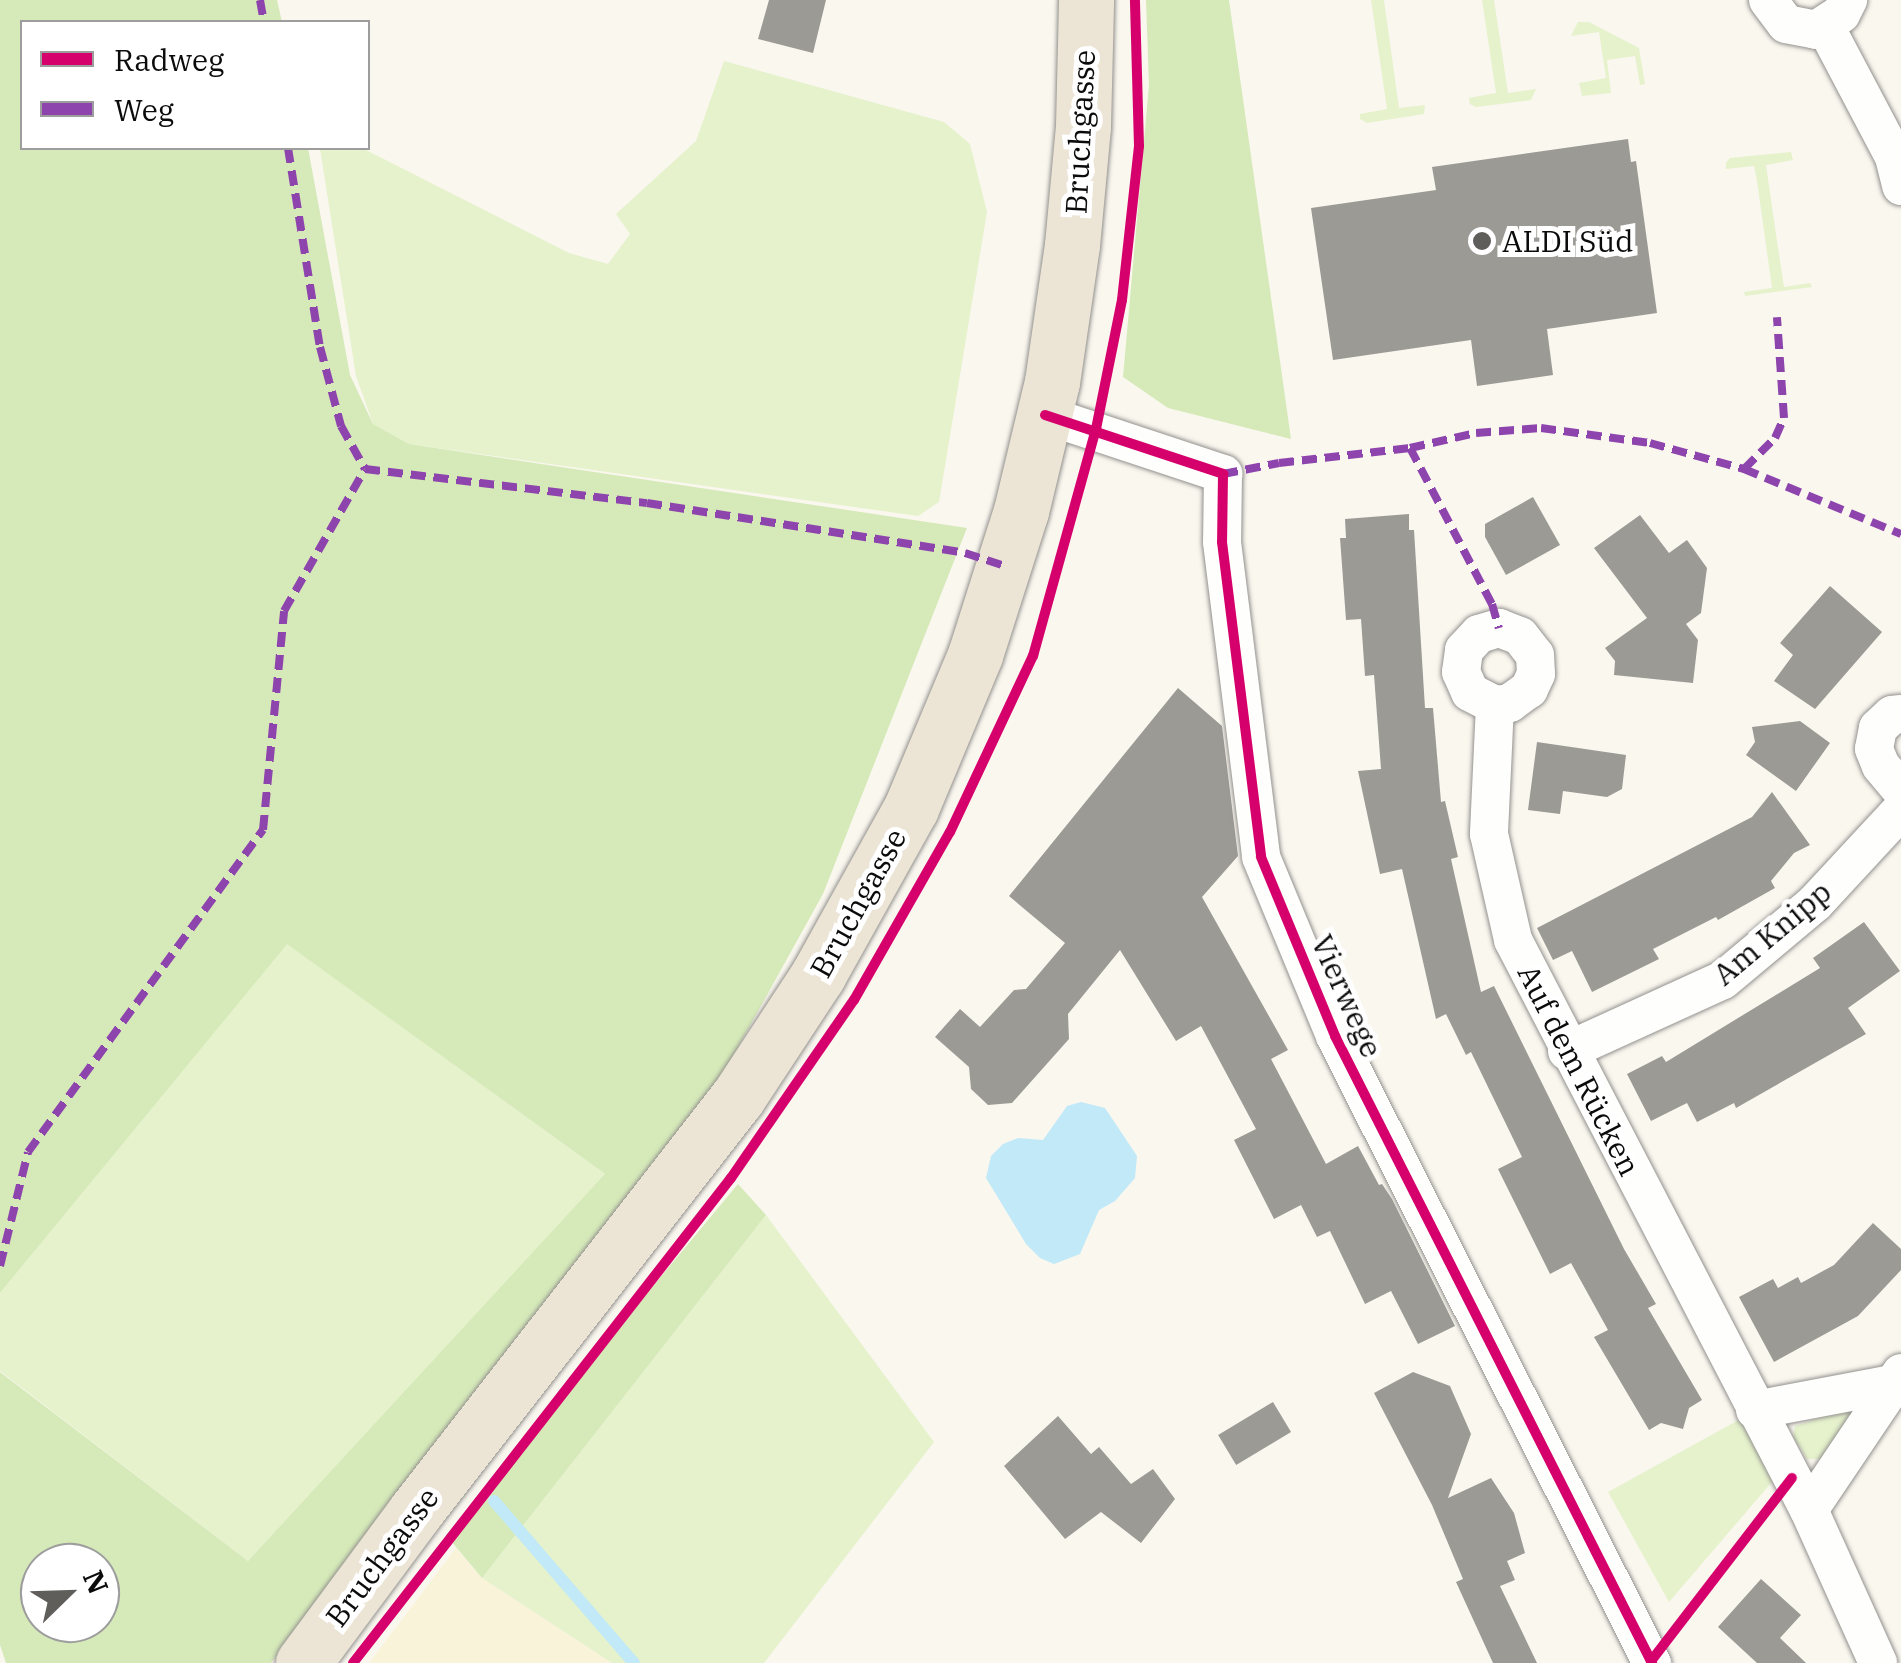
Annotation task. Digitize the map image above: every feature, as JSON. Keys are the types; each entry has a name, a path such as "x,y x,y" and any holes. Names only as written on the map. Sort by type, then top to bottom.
{"main road":[{"name":"Bruchgasse","path":"303,1663 415,1512 694,1158 818,976 910,808 976,655 1021,512 1045,414 1072,245 1083,126 1086,0"}],"street":[{"path":"1768,0 1786,24 1800,30 1836,13 1894,157 1901,186"},
{"name":"Vierwege","path":"1045,414 1223,474 1222,542 1261,858 1336,1036 1652,1663"},
{"name":"Auf dem Rücken","path":"1495,704 1489,834 1513,940 1567,1051 1800,1494 1878,1663"},
{"path":"1901,714 1892,715 1878,728 1874,749 1881,766 1901,790"},
{"name":"Am Knipp","path":"1567,1051 1723,980 1815,902 1901,810"},
{"path":"1756,1410 1897,1378"},
{"path":"1800,1494 1897,1378"}],"shaded area":[{"path":"456,1548 482,1578 612,1663 369,1663"}],"green space":[{"path":"0,0 277,0 282,20 20,20 20,150 308,150 350,375 373,424 409,444 967,528 823,894 687,1139 636,1197 271,1663 6,1663 0,1645 0,1372 248,1561 605,1174 287,944 0,1293"},
{"path":"1146,0 1229,0 1291,439 1168,408 1123,377 1149,85"},
{"path":"1371,0 1384,0 1399,108 1425,105 1424,114 1367,123 1360,119 1360,114 1387,109"},
{"path":"1482,0 1494,0 1508,93 1536,89 1531,100 1476,107 1470,104 1469,98 1496,93"},
{"path":"1578,22 1589,22 1639,48 1645,84 1640,85 1635,56 1607,60 1611,93 1582,96 1579,83 1606,78 1599,32 1571,36"},
{"path":"724,61 944,122 970,144 987,212 939,502 918,516 409,444 373,424 356,376 320,150 366,150 569,253 608,264 630,234 616,214 696,141"},
{"path":"1791,152 1793,160 1766,165 1784,287 1810,283 1812,287 1745,296 1744,292 1772,288 1757,181 1754,166 1726,169 1726,163 1730,158"},
{"path":"287,943 606,1175 248,1561 0,1371 0,1293"},
{"path":"738,1184 766,1215 482,1578 446,1535"},
{"path":"766,1215 934,1442 764,1663 612,1663 482,1578"},
{"path":"1848,1409 1852,1415 1821,1459 1807,1459 1793,1437 1795,1426"},
{"path":"1744,1417 1777,1476 1669,1602 1608,1492"}],"water":[{"path":"1081,1102 1105,1108 1137,1156 1135,1178 1115,1201 1099,1210 1080,1254 1054,1264 1040,1258 1026,1244 986,1178 991,1156 1003,1144 1018,1138 1043,1140 1067,1106"}],"building":[{"path":"769,0 826,0 813,53 758,39"},
{"name":"ALDI Süd","path":"1628,139 1631,162 1636,161 1657,313 1547,329 1553,375 1477,386 1471,340 1333,360 1311,208 1436,190 1432,167"},
{"path":"1533,497 1560,545 1506,575 1485,537 1485,524"},
{"path":"1409,514 1409,530 1414,530 1425,708 1433,708 1441,802 1445,801 1458,857 1451,859 1481,992 1494,986 1624,1249 1656,1304 1648,1308 1702,1400 1689,1408 1683,1429 1661,1423 1649,1430 1594,1337 1608,1330 1571,1263 1550,1274 1498,1169 1522,1157 1471,1052 1466,1055 1446,1014 1436,1019 1402,869 1380,874 1358,771 1381,769 1374,675 1365,676 1361,619 1346,620 1340,538 1346,538 1345,519"},
{"path":"1640,515 1669,553 1687,540 1707,568 1701,613 1686,624 1698,640 1693,683 1614,675 1615,661 1605,648 1647,618 1594,548"},
{"path":"1830,586 1882,632 1815,709 1774,681 1793,655 1780,643"},
{"path":"1178,688 1222,726 1238,856 1202,897 1288,1050 1271,1059 1326,1164 1358,1146 1379,1185 1392,1199 1455,1326 1418,1344 1391,1291 1365,1304 1330,1231 1317,1237 1301,1205 1274,1219 1234,1140 1256,1129 1201,1026 1176,1041 1120,950 1068,1014 1069,1039 1012,1103 988,1105 971,1089 969,1067 935,1037 960,1009 980,1027 1014,990 1026,989 1065,943 1009,896"},
{"path":"1800,721 1830,743 1796,791 1746,755 1755,742 1752,727"},
{"path":"1537,742 1626,755 1622,789 1607,797 1563,791 1560,814 1528,810"},
{"path":"1772,792 1810,845 1794,853 1771,881 1775,888 1718,920 1716,917 1653,949 1659,959 1592,992 1572,951 1553,960 1537,928 1752,817"},
{"path":"1864,922 1900,971 1848,1008 1866,1034 1736,1108 1734,1103 1697,1122 1687,1103 1651,1121 1627,1074 1662,1056 1666,1062 1820,968 1813,958"},
{"path":"1873,1223 1901,1249 1901,1270 1858,1316 1774,1362 1739,1297 1773,1279 1778,1288 1798,1277 1801,1283 1834,1265"},
{"path":"1413,1372 1450,1386 1471,1434 1448,1498 1491,1478 1514,1513 1525,1553 1507,1561 1515,1580 1500,1586 1537,1663 1493,1663 1456,1582 1463,1579 1432,1505 1374,1393"},
{"path":"1273,1402 1291,1432 1236,1465 1218,1435"},
{"path":"1058,1416 1091,1454 1099,1447 1131,1484 1153,1469 1175,1499 1141,1543 1101,1512 1065,1539 1004,1466"},
{"path":"1761,1579 1801,1615 1780,1638 1806,1663 1757,1663 1718,1627"}],"waterway":[{"path":"494,1501 634,1663"}],"marked path":[{"path":"260,0 264,20"},
{"path":"288,150 320,347 341,426 365,469 647,503 965,553 1005,566"},
{"path":"1744,469 1775,438 1784,418 1777,317"},
{"path":"1223,474 1279,463 1410,448 1476,433 1541,428 1650,443 1744,469 1901,534"},
{"path":"1410,448 1492,604 1499,628"},
{"path":"0,1266 28,1152 263,830 284,611 365,469"}],"cycle path":[{"path":"353,1663 731,1178 854,1000 950,832 1033,656 1096,429 1122,300 1139,146 1135,0"},
{"path":"1045,415 1223,474 1222,542 1261,857 1335,1036 1652,1663"},
{"path":"1651,1661 1792,1478"}],"place":[{"name":"ALDI Süd","path":"1482,241"}]}
